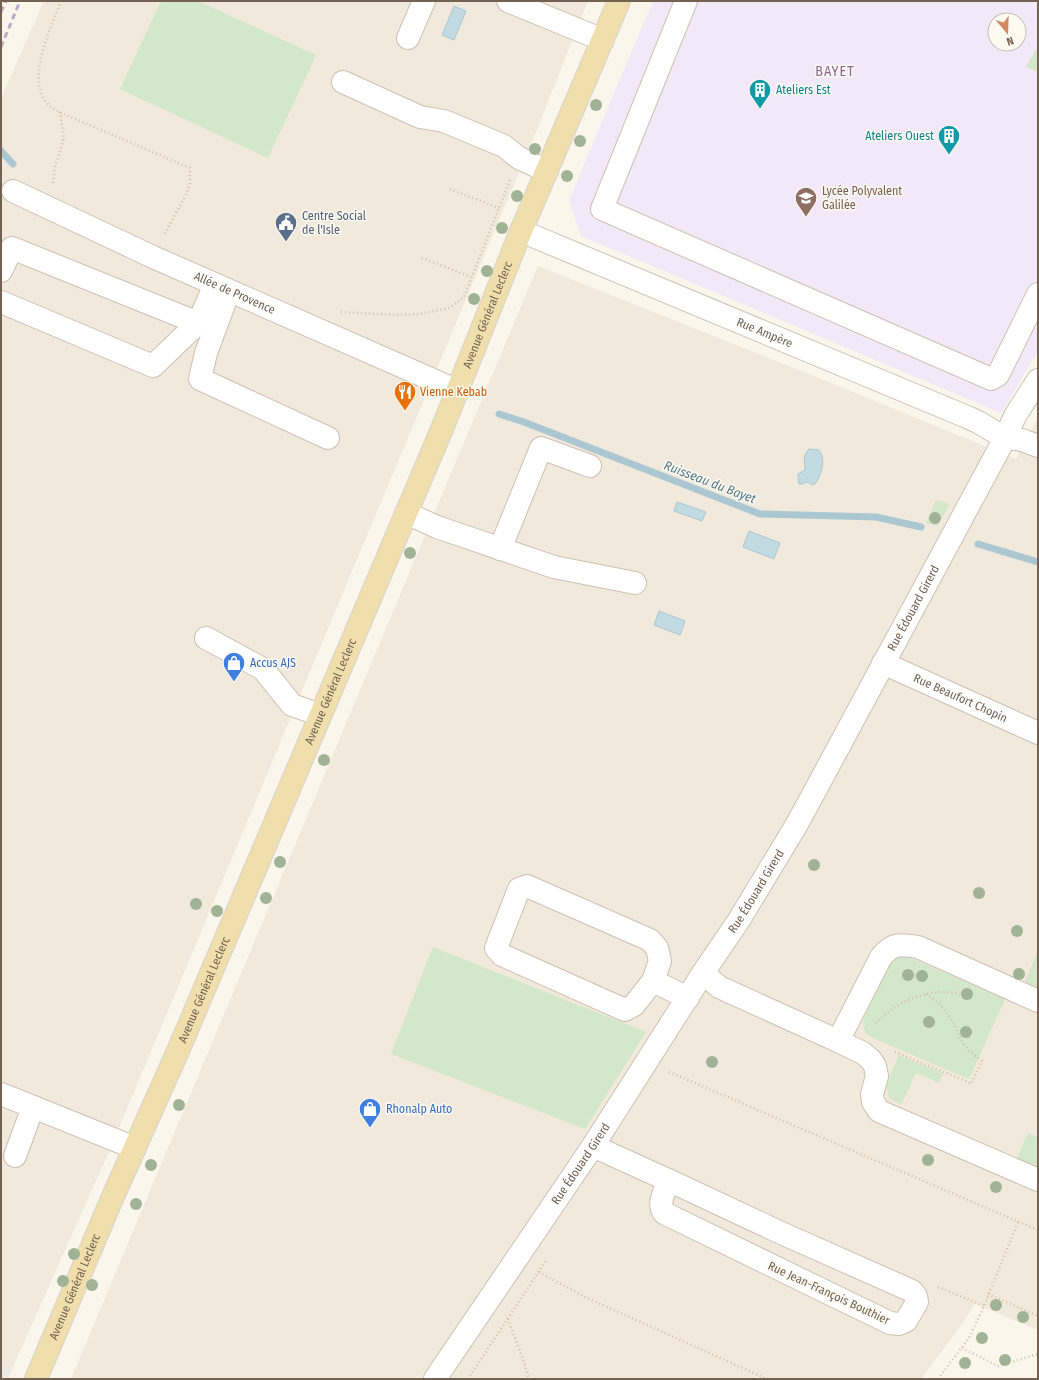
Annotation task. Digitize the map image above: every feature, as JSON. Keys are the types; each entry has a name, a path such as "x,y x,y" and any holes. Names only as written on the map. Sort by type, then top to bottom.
{"main road":[{"name":"Avenue Général Leclerc","path":"36,1379 178,1051 458,391 521,231 619,1"}],"street":[{"path":"408,38 424,1"},
{"path":"508,1 603,40"},
{"path":"686,1 602,209 991,379 998,375 1038,294"},
{"path":"343,82 420,117 444,121 504,146 519,158 547,171"},
{"name":"Allée de Provence","path":"13,191 152,257 458,391"},
{"name":"Rue Ampère","path":"521,231 967,417 1005,438"},
{"path":"1,271 12,248 198,323"},
{"path":"1,302 153,366 198,323 222,288"},
{"path":"222,288 200,379 328,438"},
{"name":"Rue Édouard Girerd","path":"438,1378 593,1146 703,973 739,920 797,824 1005,438 1015,416 1038,380"},
{"path":"1005,438 1022,440 1038,446"},
{"path":"500,549 541,448 590,466"},
{"path":"406,513 437,527 554,567 635,583"},
{"path":"206,638 263,669 292,705 320,715"},
{"name":"Rue Beaufort Chopin","path":"883,663 1038,733"},
{"path":"527,886 650,940 657,948 660,961 653,981 634,1006 625,1010 502,955 496,948 519,889 527,886"},
{"path":"838,1041 881,958 888,949 903,944 918,947 1038,1001"},
{"path":"703,973 720,987 863,1053 875,1066 877,1076 872,1094 873,1102 879,1111 1038,1180"},
{"path":"653,981 688,998"},
{"path":"1,1094 135,1148"},
{"path":"15,1156 33,1106"},
{"path":"593,1146 669,1180 778,1232 912,1291"},
{"name":"Rue Jean-François Bouthier","path":"669,1180 661,1203 661,1208 664,1214 890,1324 899,1324 906,1321 917,1302 916,1296 912,1291"}],"path":[{"path":"61,1 39,63 38,76 42,95 49,106 59,112 190,168 190,184 187,193 152,257"},
{"path":"49,209 55,167 64,138 59,112"},
{"path":"325,333 341,312 397,316 419,314 449,308 464,297 519,158"},
{"path":"450,189 499,208"},
{"path":"422,258 471,278"},
{"path":"863,1053 867,1034 871,1028 883,1015 905,1002 926,994 942,992 959,994 967,997"},
{"path":"863,1053 878,1045 971,1084 982,1061 969,1051 961,1040 953,1022 941,1005 926,994"},
{"path":"669,1072 1038,1230"},
{"path":"938,1379 969,1338 984,1306 1018,1222"},
{"path":"539,1272 585,1297 767,1379"},
{"path":"912,1291 928,1284 984,1306"},
{"path":"988,1294 1038,1316"},
{"path":"508,1318 526,1365 529,1379"},
{"path":"962,1348 998,1366 1038,1354"}],"shaded area":[{"path":"44,1 588,1 536,132 108,1154 12,1369 1,1365 1,98"},
{"name":"Lycée Polyvalent Galilée","path":"653,1 1038,1 1038,352 1001,413 581,236 569,200"},
{"path":"538,266 814,376 1016,459 1038,418 1038,1330 975,1304 960,1327 921,1379 71,1379"},
{"path":"1,1365 12,1369 8,1379 1,1379"}],"green space":[{"path":"161,1 198,1 316,55 268,158 120,89"},
{"path":"1036,50 1038,50 1038,72 1026,67"},
{"path":"936,500 950,504 937,526 926,523"},
{"path":"433,947 646,1032 585,1129 391,1054"},
{"path":"1038,950 1038,988 1025,982"},
{"path":"900,957 911,958 1005,999 969,1079 867,1035 864,1029 863,1021 885,970 892,961"},
{"path":"899,1055 943,1073 939,1083 916,1073 901,1105 889,1098 886,1085"},
{"path":"1028,1133 1038,1137 1038,1167 1017,1158"}],"water":[{"path":"454,6 466,11 454,40 442,35"},
{"path":"809,449 819,450 821,454 823,463 820,476 813,485 807,482 799,484 798,474 805,470 804,462"},
{"path":"677,502 706,512 702,521 674,511"},
{"path":"749,531 780,543 774,559 743,547"},
{"path":"659,611 685,621 680,635 654,625"}],"waterway":[{"name":"Ruisseau du Bayet","path":"1,151 13,164"},
{"name":"Ruisseau du Bayet","path":"499,414 524,422 760,514 876,517 921,527"},
{"name":"Ruisseau du Bayet","path":"978,544 1038,562"}],"railway":[{"path":"1,12 6,1"},
{"path":"1,47 20,1"}],"place":[{"name":"Ateliers Est","path":"760,110"},
{"name":"Ateliers Ouest","path":"949,156"},
{"name":"Lycée Polyvalent Galilée","path":"806,218"},
{"name":"Centre Social de l'Isle","path":"286,242"},
{"name":"Vienne Kebab","path":"405,412"},
{"name":"Accus AJS","path":"234,682"},
{"name":"Rhonalp Auto","path":"370,1128"}],"district":[{"name":"BAYET","path":"835,71"}]}
